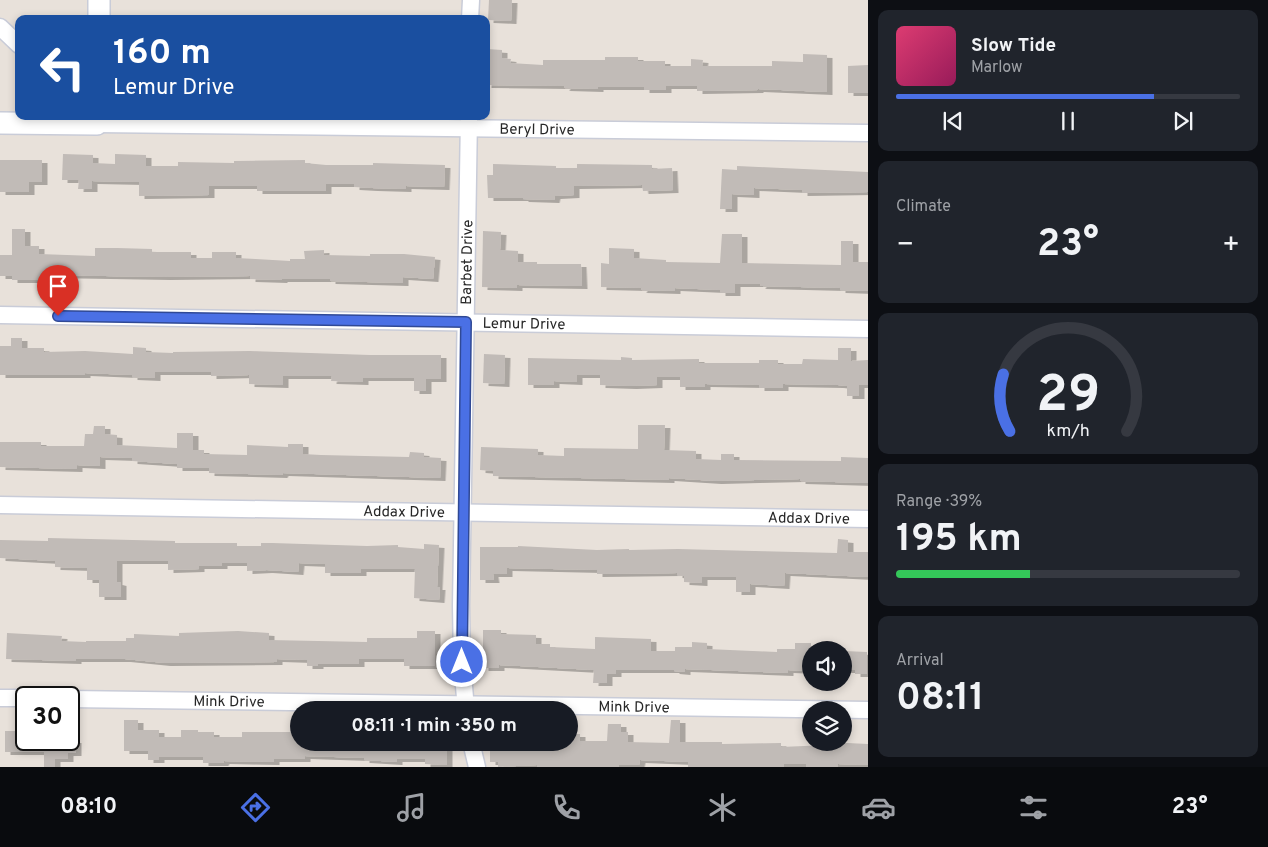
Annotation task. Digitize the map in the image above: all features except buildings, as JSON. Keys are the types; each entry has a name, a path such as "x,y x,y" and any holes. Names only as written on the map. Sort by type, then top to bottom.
{"street":[{"path":"99,0 99,15"},
{"path":"470,15 471,0"},
{"path":"0,26 15,41"},
{"path":"0,123 71,120"},
{"name":"Beryl Drive","path":"220,120 469,122 868,133"},
{"name":"Barbet Drive","path":"465,701 462,662 462,514 469,122"},
{"name":"Lemur Drive","path":"0,315 868,329"},
{"name":"Addax Drive","path":"0,505 462,514 868,519"},
{"path":"0,698 15,698"},
{"name":"Mink Drive","path":"80,699 290,703"},
{"name":"Mink Drive","path":"578,708 868,710"},
{"path":"473,751 477,767"}],"route":[{"path":"58,316 466,322 461,606 462,662"}]}
